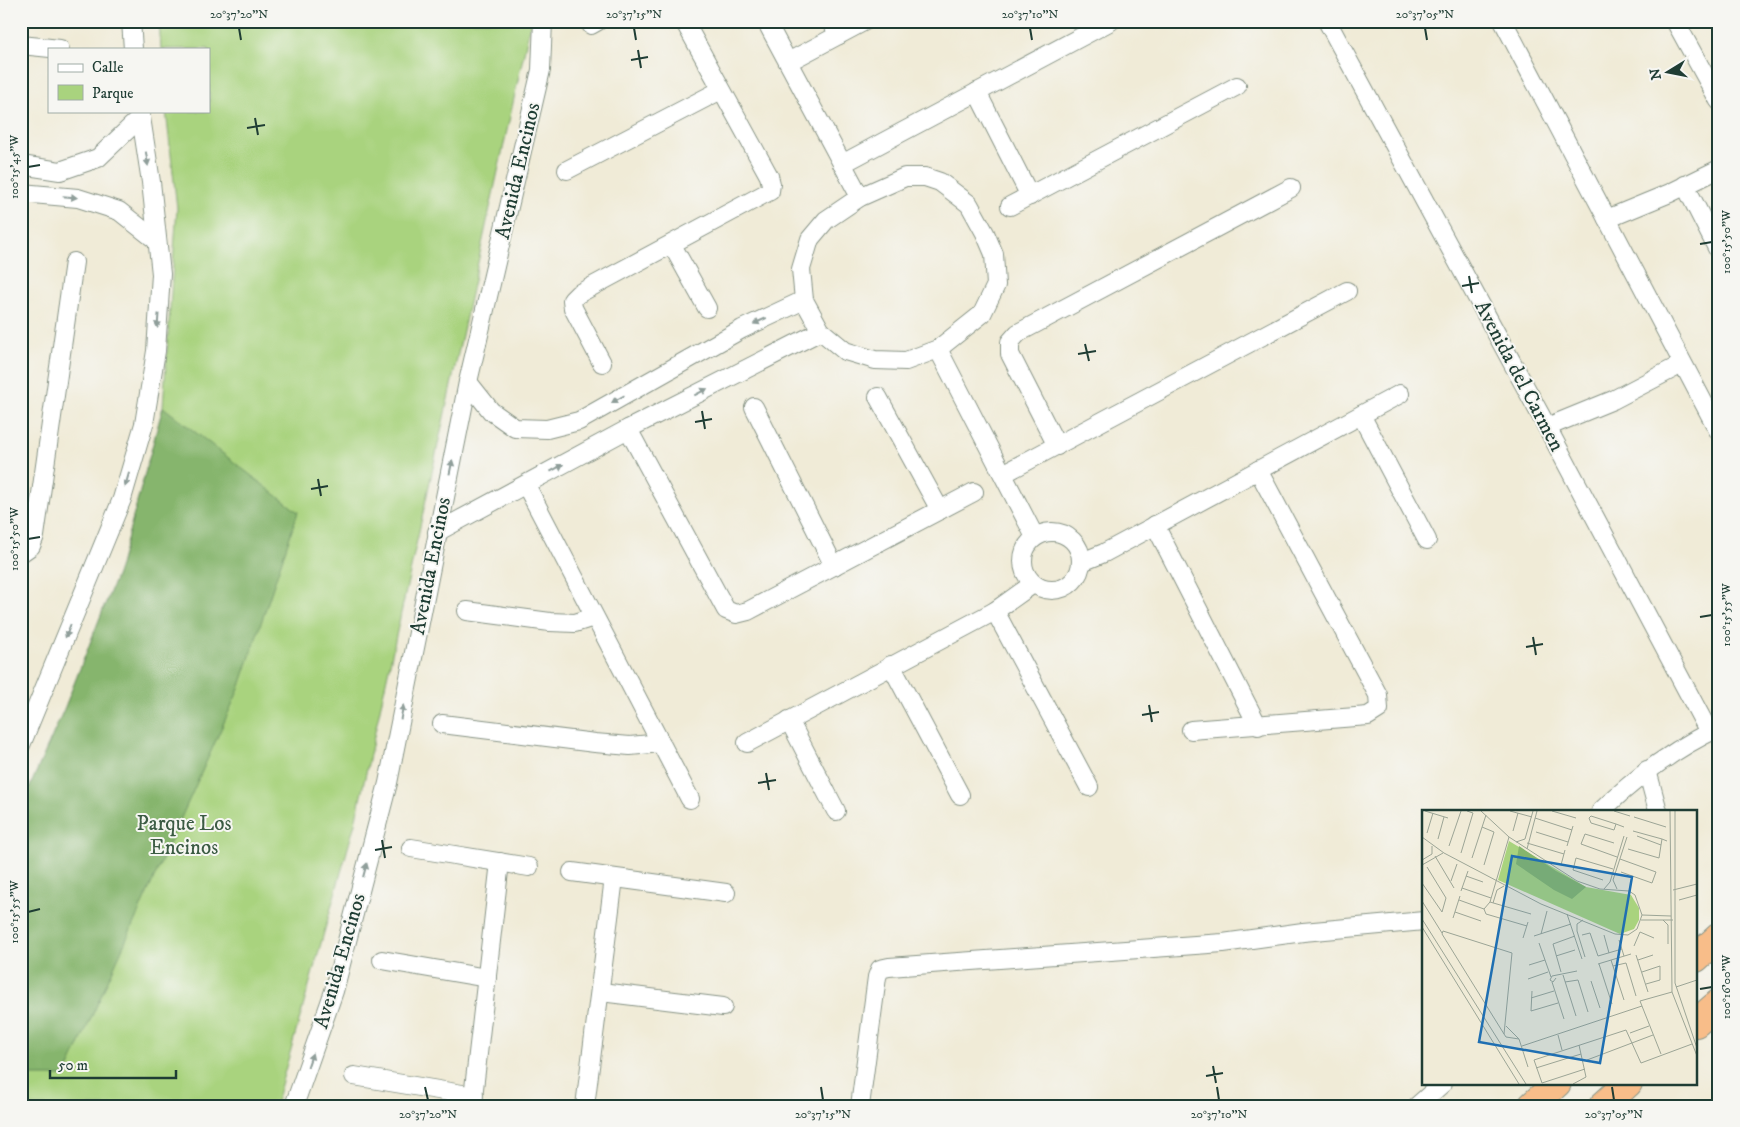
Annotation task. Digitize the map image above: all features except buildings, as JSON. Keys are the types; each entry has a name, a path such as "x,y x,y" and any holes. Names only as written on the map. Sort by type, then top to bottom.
{"highway":[{"path":"1698,956 1719,937"},
{"path":"1698,1021 1719,1003"},
{"path":"1532,1106 1556,1084"},
{"path":"1603,1106 1627,1084"}],"street":[{"path":"130,21 133,48"},
{"name":"Avenida Encinos","path":"294,1106 334,991 388,784 468,382 541,70 543,21"},
{"path":"602,363 573,308 572,300 578,294 770,191 769,176 684,21"},
{"path":"766,21 860,197"},
{"path":"788,62 835,28 865,21"},
{"path":"842,164 1111,21"},
{"name":"Avenida del Carmen","path":"1327,21 1714,730"},
{"path":"1503,21 1682,364 1717,426"},
{"path":"1676,21 1719,101"},
{"path":"21,45 50,48"},
{"path":"1010,206 1237,86"},
{"path":"567,170 721,90"},
{"path":"977,92 1030,196"},
{"path":"21,165 60,170 98,158 140,115"},
{"path":"21,745 122,498 144,424 156,351 161,274 151,182 140,115"},
{"path":"1607,219 1719,169"},
{"path":"905,177 925,177 940,182 969,204 985,233 994,254 996,285 982,314 938,350 906,361 875,360 845,351 820,331 804,300 801,269 810,239 826,220 860,197 905,177"},
{"path":"1685,185 1719,252"},
{"path":"1057,446 1010,354 1010,342 1018,333 1291,188"},
{"path":"21,193 78,198 119,211 157,241"},
{"path":"672,245 707,308"},
{"path":"21,553 31,546 35,536 74,262"},
{"path":"1003,474 1347,290"},
{"path":"468,382 491,411 516,428 547,429 579,421 742,329 804,300"},
{"path":"437,532 628,429 820,331"},
{"path":"938,350 1035,537"},
{"path":"1547,427 1613,400 1682,364"},
{"path":"1082,562 1104,553 1400,394"},
{"path":"878,397 940,510"},
{"path":"754,407 834,566"},
{"path":"1360,415 1427,540"},
{"path":"628,429 726,610 736,614 748,612 974,492"},
{"path":"1191,730 1368,716 1379,709 1378,695 1258,470"},
{"path":"526,485 690,799"},
{"path":"1155,525 1258,726"},
{"path":"1047,532 1060,532 1072,538 1080,549 1082,562 1079,576 1069,586 1055,591 1044,590 1033,584 1025,573 1022,560 1026,547 1035,537 1047,532"},
{"path":"747,742 995,611 1033,584"},
{"path":"468,611 550,622 575,623 594,617"},
{"path":"995,611 1089,787"},
{"path":"891,665 960,795"},
{"path":"788,720 836,811"},
{"path":"442,724 595,743 630,746 661,743"},
{"path":"1602,810 1647,770 1714,730"},
{"path":"1647,770 1658,810"},
{"path":"411,848 529,867"},
{"path":"354,1076 473,1101 500,862"},
{"path":"572,872 726,892"},
{"path":"585,1106 614,878"},
{"path":"860,1106 876,977 880,970 889,967 1223,943 1303,932 1422,921"},
{"path":"382,960 487,978"},
{"path":"601,992 723,1007"},
{"path":"1418,1106 1442,1084"}],"green space":[{"name":"Parque Los Encinos","path":"159,21 531,21 355,823 275,1106 21,1106 21,807 65,707 119,569 163,407 177,208 166,112 210,112 210,48 161,48"},
{"path":"163,407 298,512 239,689 65,1076 21,1076 21,807 65,707 119,569"}]}
